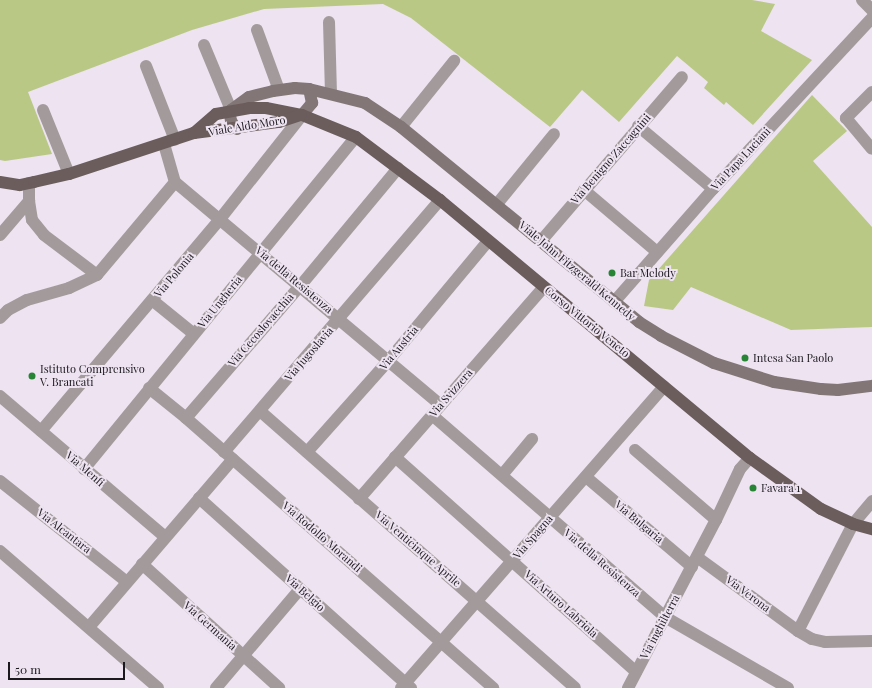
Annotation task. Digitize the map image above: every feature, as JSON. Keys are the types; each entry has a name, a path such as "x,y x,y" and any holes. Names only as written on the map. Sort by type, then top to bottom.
{"main road":[{"name":"Viale Aldo Moro","path":"194,134 216,114 231,110 266,108 302,115"},
{"name":"Viale Aldo Moro","path":"0,182 20,185 70,174 194,134 279,122 302,115"},
{"name":"Corso Vittorio Veneto","path":"302,115 356,137 440,200 750,458 821,509 853,524 872,529"}],"street":[{"path":"862,0 872,10"},
{"name":"Via Papa Luciani","path":"618,305 657,252 713,189 872,18"},
{"path":"328,22 331,93"},
{"path":"257,30 279,90"},
{"path":"204,45 231,110 231,121 237,129"},
{"path":"401,127 454,61"},
{"path":"0,318 8,310 27,300 70,288 97,275 175,182 170,142 146,66"},
{"name":"Via Benigno Zaccagnini","path":"541,241 638,126 682,77"},
{"name":"Viale John Fitzgerald Kennedy","path":"231,110 249,97 295,88 331,93 364,103 401,127 497,204 639,322 672,342 733,370 774,382 804,388 838,390 872,386"},
{"path":"302,115 312,103 309,89"},
{"path":"872,92 846,118 872,149"},
{"path":"43,110 70,174"},
{"name":"Via Polonia","path":"41,431 220,219 302,115"},
{"path":"638,126 713,189"},
{"path":"497,204 554,134"},
{"name":"Via Ungheria","path":"84,468 356,137"},
{"name":"Via Cecoslovacchia","path":"186,418 301,285 398,168"},
{"name":"Via della Resistenza","path":"175,182 301,285 441,405"},
{"path":"29,183 29,201 32,220 44,235 97,275"},
{"path":"584,190 657,252"},
{"name":"Via Jugoslavia","path":"89,627 199,498 260,411 440,200"},
{"path":"0,235 29,201"},
{"name":"Via Austria","path":"307,452 389,360 488,241"},
{"name":"Via Svizzera","path":"359,499 544,287"},
{"path":"152,300 194,334"},
{"name":"Via Spagna","path":"406,686 441,642 664,386"},
{"name":"Via Rodolfo Morandi","path":"149,388 186,418 493,688"},
{"name":"Via Menfi","path":"1,400 41,431 166,537"},
{"name":"Via Venticinque Aprile","path":"260,411 575,688"},
{"name":"Via della Resistenza","path":"432,415 665,617 788,688"},
{"path":"502,475 532,439"},
{"path":"635,450 716,520"},
{"name":"Via Arturo Labriola","path":"395,458 636,672"},
{"name":"Via inghilterra","path":"628,688 695,562 740,469 750,458"},
{"name":"Via Bulgaria","path":"586,476 695,562"},
{"name":"Via Alcantara","path":"0,481 127,582"},
{"name":"Via Belgio","path":"199,498 406,686"},
{"path":"798,631 853,524 872,500"},
{"path":"0,551 158,688"},
{"name":"Via Verona","path":"695,562 812,639 825,642 872,642"},
{"name":"Via Germania","path":"142,564 278,688"},
{"path":"216,688 300,589"}],"green space":[{"path":"0,0 752,0 775,4 761,31 812,60 753,125 726,102 724,105 704,88 708,82 677,56 619,122 582,90 550,127 411,18 383,4 264,9 192,30 28,92 52,154 5,161 0,160"},
{"path":"812,95 847,131 813,161 872,227 872,327 791,330 691,287 673,310 644,306 649,280"}],"place":[{"name":"Bar Melody","path":"612,273"},
{"name":"Intesa San Paolo","path":"745,358"},
{"name":"Istituto Comprensivo V. Brancati","path":"32,376"},
{"name":"Favara 1","path":"753,488"}]}
